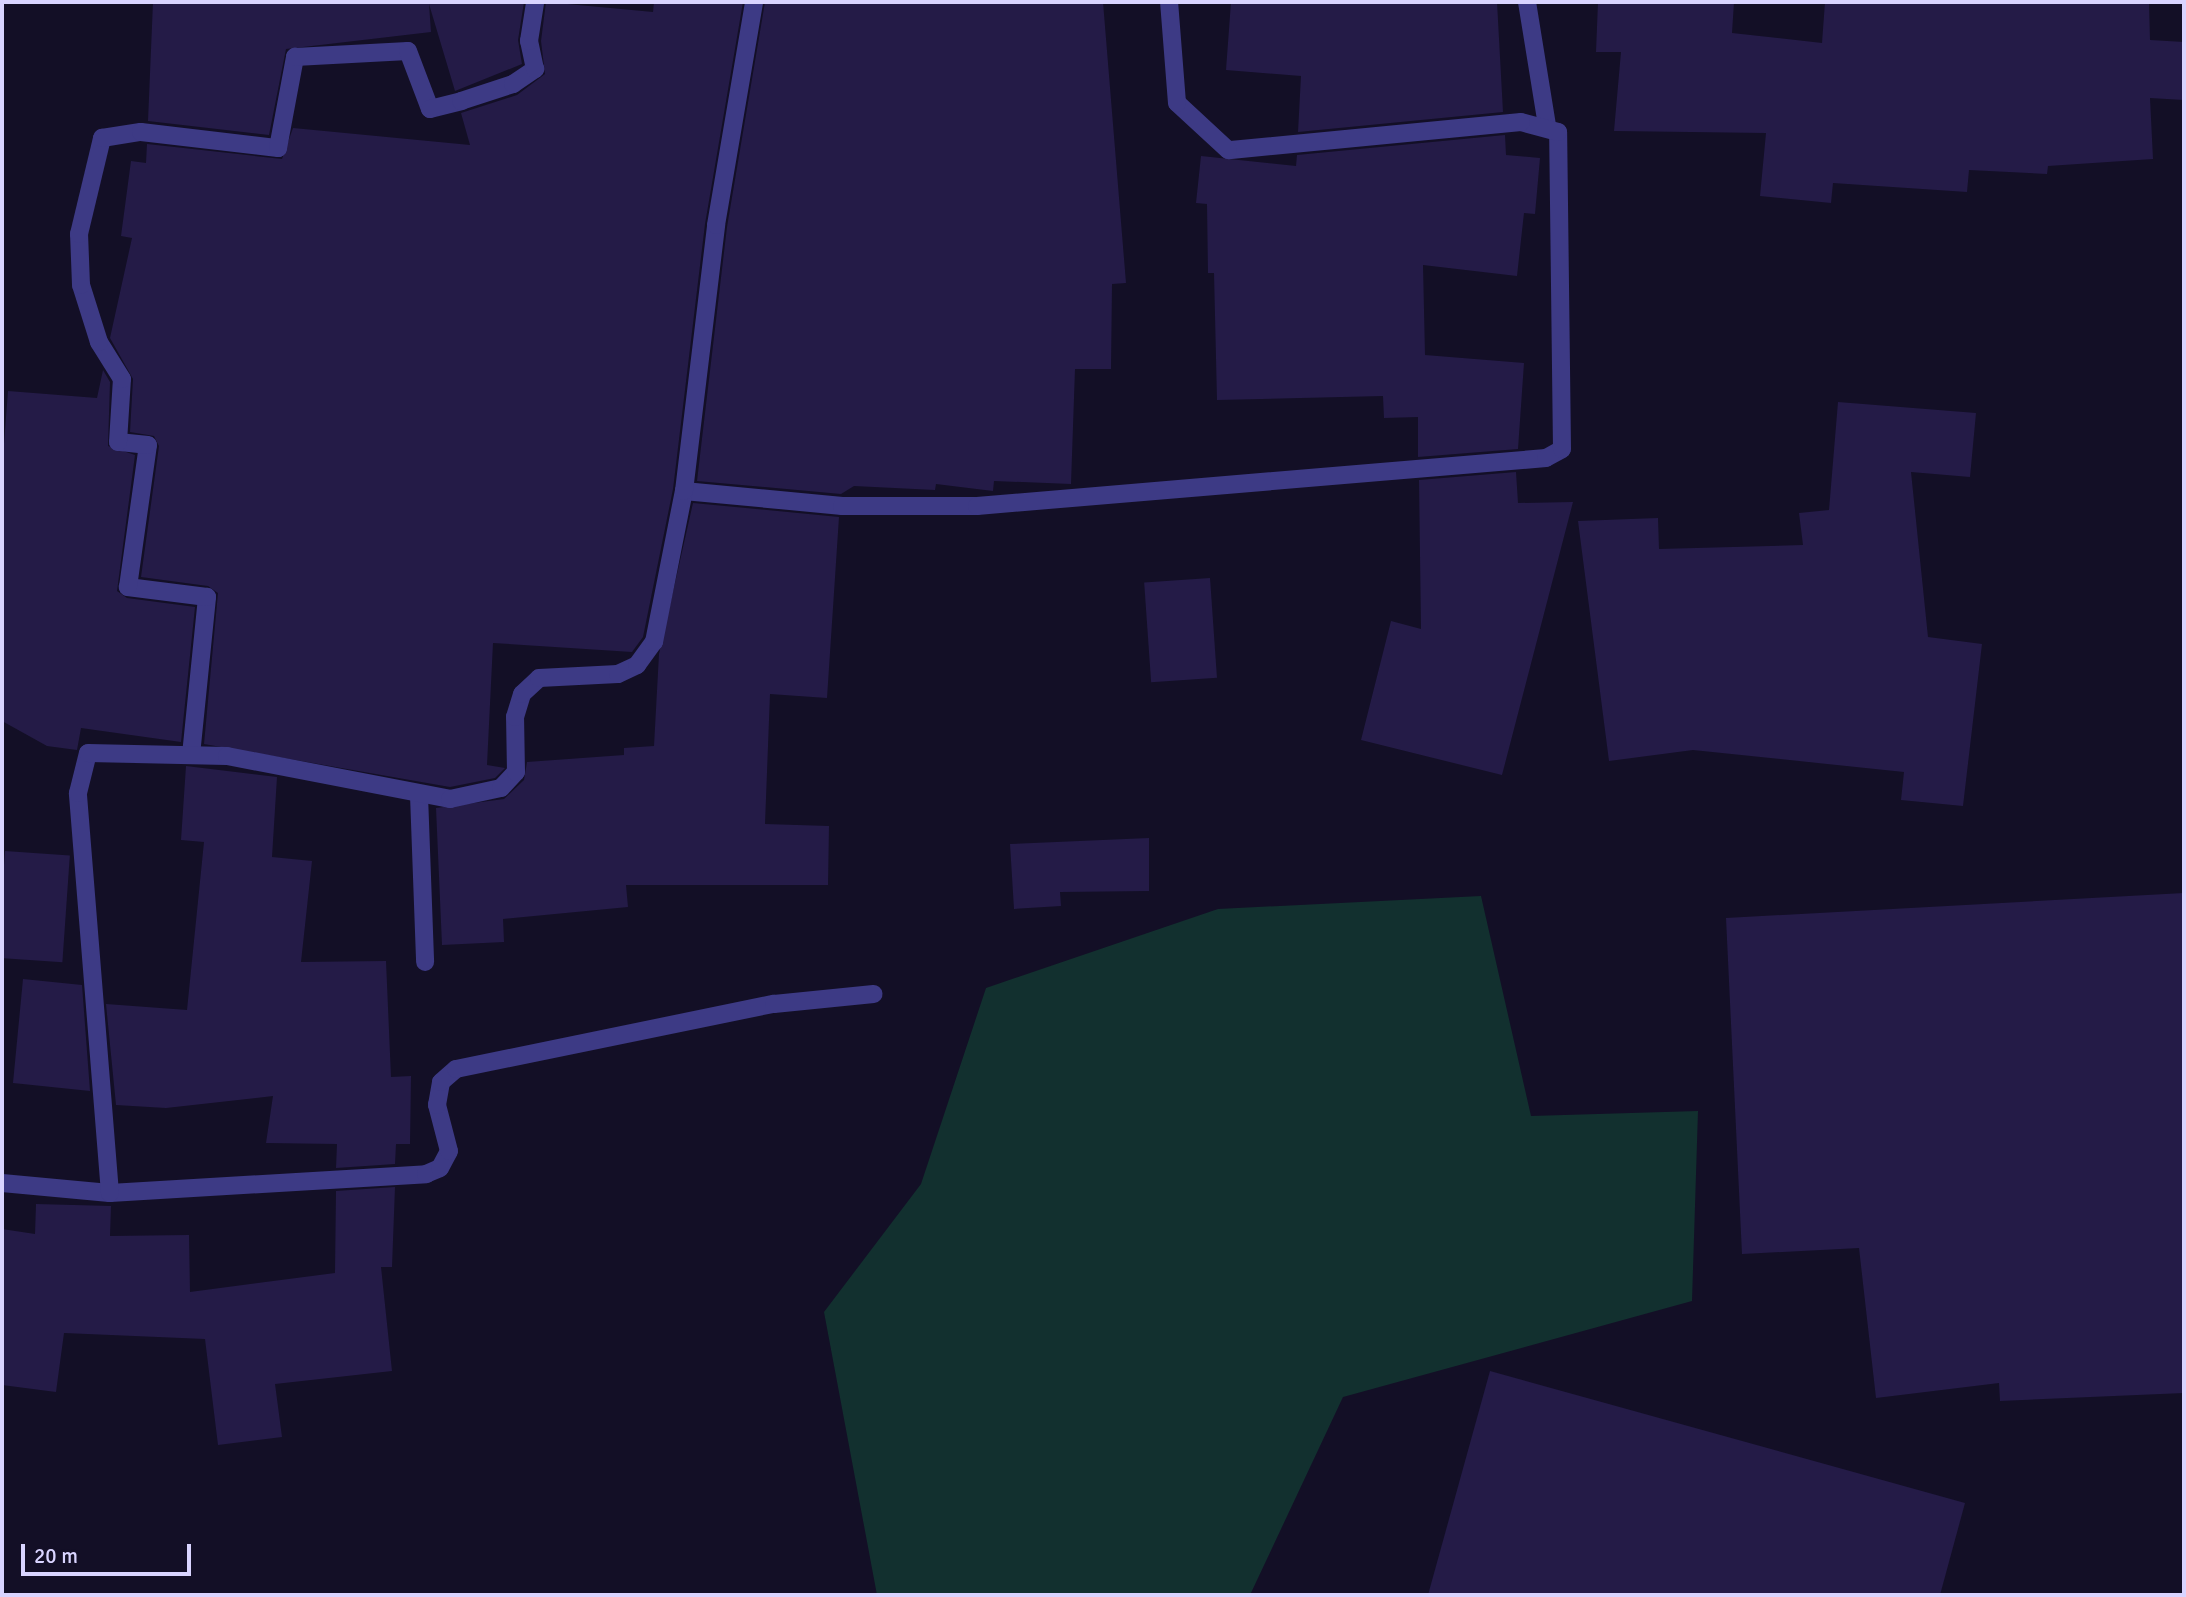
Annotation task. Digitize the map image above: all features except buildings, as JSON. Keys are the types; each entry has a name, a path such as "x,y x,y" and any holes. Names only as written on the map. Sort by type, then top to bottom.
{"street":[{"path":"191,755 207,597 128,587 148,445 118,442 122,379 99,342 82,285 79,234 102,138 141,132 278,148 295,57 408,51 430,109 461,101 513,84 535,69 529,41 535,2"},
{"path":"110,1193 80,770 88,753 191,755 419,796 450,799 501,788 516,772 515,717 522,694 539,678 618,674 637,665 653,642 684,491 716,225 754,2"},
{"path":"1169,2 1178,103 1228,150 1547,125"},
{"path":"684,491 842,506 977,506 1555,456 1566,422 1563,141 1547,125 1527,2"},
{"path":"419,796 425,962"},
{"path":"2,1184 110,1193 426,1174 440,1168 449,1151 437,1105 442,1082 456,1069 774,1003 874,994"}],"green space":[{"path":"1481,896 1531,1116 1698,1111 1692,1301 1343,1397 1250,1595 877,1595 824,1312 921,1184 986,988 1218,909"}]}
